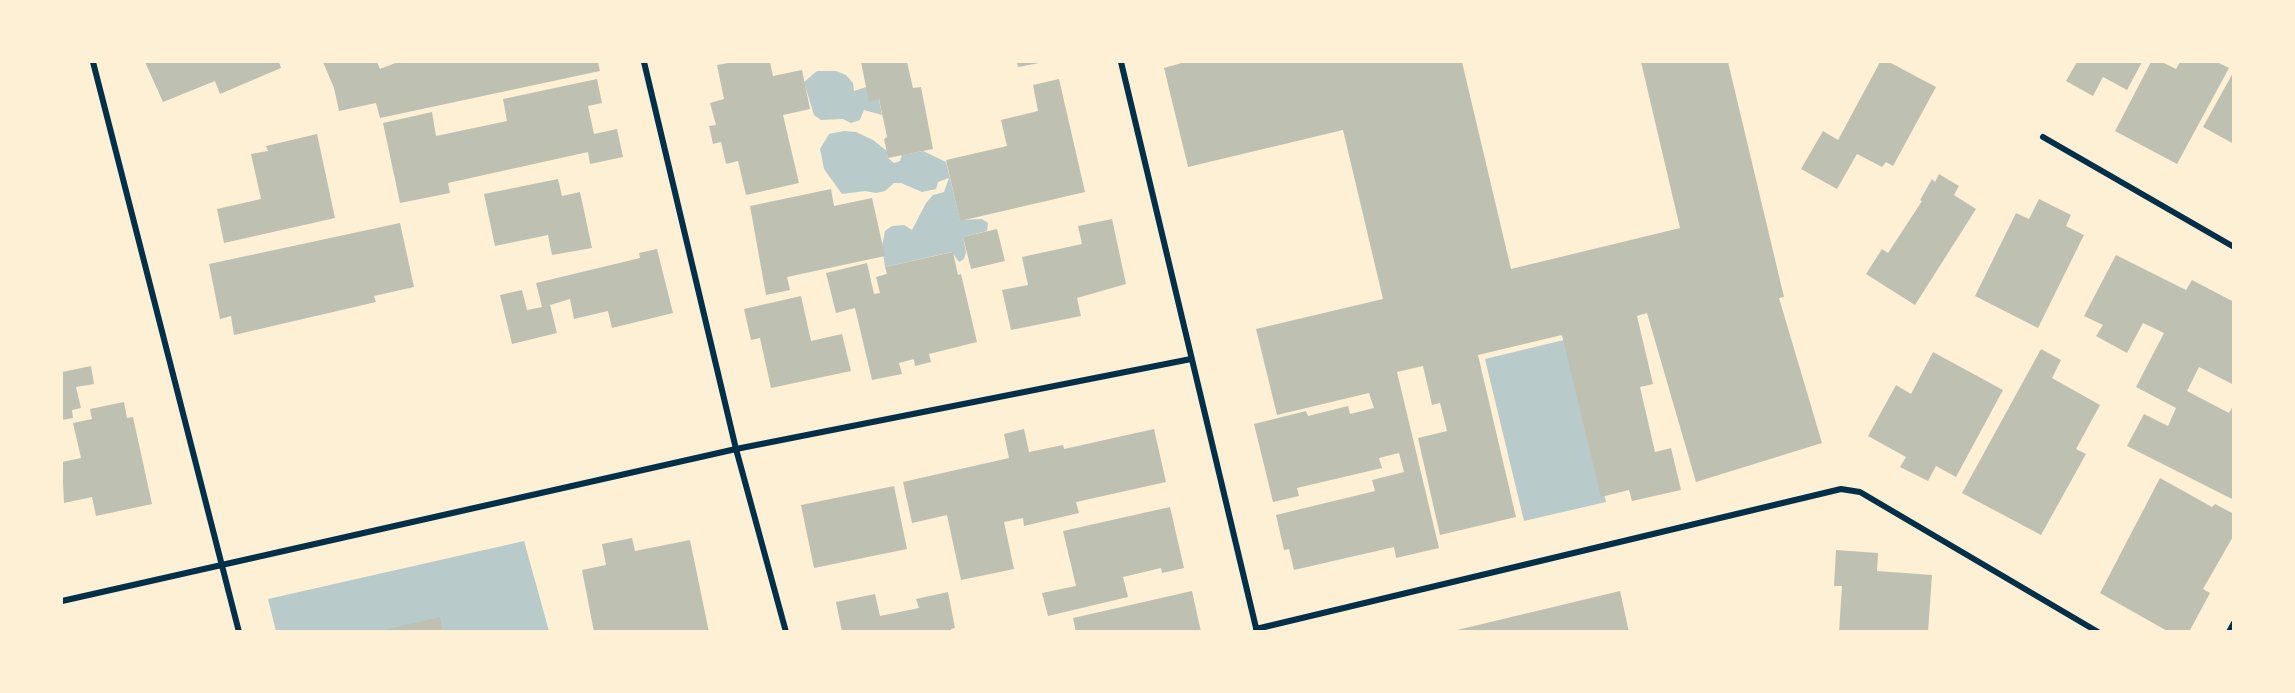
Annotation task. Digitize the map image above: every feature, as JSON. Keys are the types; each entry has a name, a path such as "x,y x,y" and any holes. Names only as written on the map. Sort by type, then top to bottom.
{"street":[{"path":"93,62 239,632"},
{"path":"644,62 736,448 786,632"},
{"path":"1121,62 1256,630 1841,489 1860,492 2098,632"},
{"path":"2043,137 2234,247"},
{"path":"62,601 736,448 1191,359"},
{"path":"2229,632 2234,623"}],"shaded area":[{"path":"817,71 836,71 846,75 853,83 854,91 866,87 879,99 882,115 864,110 860,120 851,123 843,119 821,120 814,115 804,82"},
{"path":"844,131 856,132 873,140 887,151 888,158 894,163 900,161 902,155 923,151 946,162 960,220 982,219 988,223 987,231 963,237 966,252 964,259 959,262 952,252 885,267 882,246 885,231 892,226 904,225 912,230 926,203 933,195 944,192 949,178 938,182 936,189 922,192 901,183 894,183 885,191 876,193 865,191 842,194 824,169 820,149 829,134"},
{"path":"1568,339 1606,502 1524,521 1485,359"},
{"path":"524,541 549,631 276,631 268,599"}],"building":[{"path":"145,62 279,62 281,68 220,94 215,81 163,102"},
{"path":"323,62 377,62 380,69 398,62 598,62 600,71 380,118 376,103 339,111 334,88"},
{"path":"734,62 770,62 773,76 802,70 810,109 783,115 799,183 746,195 738,161 726,164 721,142 713,144 709,126 716,125 710,103 724,99 717,65"},
{"path":"861,62 907,62 913,88 921,87 933,149 888,158 884,139 887,137 879,99 869,102"},
{"path":"1017,62 1039,62 1039,63 1018,67"},
{"path":"1185,62 1462,62 1511,269 1680,228 1641,62 1728,62 1784,297 1779,298 1822,443 1696,482 1647,313 1637,316 1653,384 1640,387 1655,452 1671,448 1681,490 1632,501 1629,490 1601,497 1562,335 1478,355 1516,517 1440,535 1418,438 1447,431 1440,403 1432,405 1423,366 1397,372 1439,548 1396,558 1394,547 1294,570 1289,549 1284,550 1276,515 1375,491 1372,480 1404,472 1399,453 1379,458 1382,468 1297,488 1299,496 1273,502 1254,424 1306,411 1308,416 1348,406 1350,414 1374,408 1369,393 1277,415 1256,329 1383,299 1343,130 1188,167 1164,68"},
{"path":"1880,62 1889,62 1936,87 1893,166 1886,162 1882,167 1857,154 1837,189 1801,169 1823,131 1838,140"},
{"path":"2077,62 2142,62 2127,90 2103,77 2093,96 2066,81"},
{"path":"2151,62 2162,62 2176,69 2180,62 2217,62 2229,68 2177,164 2115,131"},
{"path":"2234,71 2234,144 2203,127"},
{"path":"597,79 602,103 588,106 594,134 617,129 623,157 590,164 588,152 448,183 450,193 400,203 383,123 432,112 436,136 507,121 503,99"},
{"path":"1059,79 1085,192 960,221 946,160 1007,146 1001,120 1038,111 1033,85"},
{"path":"317,134 335,218 224,243 217,209 261,199 251,154 268,151 266,146"},
{"path":"1939,174 1959,186 1954,195 1976,209 1915,305 1866,274 1882,249 1888,253 1922,201 1920,200 1932,179 1935,182"},
{"path":"558,179 562,196 580,192 592,248 552,255 548,235 495,246 484,194"},
{"path":"831,189 834,206 872,198 885,256 787,277 790,290 766,295 750,206"},
{"path":"2039,199 2071,215 2066,226 2084,235 2038,328 1975,296 2016,213 2029,219"},
{"path":"1112,219 1126,284 1077,298 1081,316 1011,330 1002,290 1028,285 1022,257 1082,244 1078,226"},
{"path":"400,223 414,287 374,296 376,302 234,335 231,316 220,319 209,264"},
{"path":"997,229 1005,261 971,269 963,237"},
{"path":"657,249 673,313 612,328 608,311 574,319 570,299 550,305 557,333 512,344 500,295 522,290 527,310 542,307 536,283 640,258 639,253"},
{"path":"953,252 958,275 961,274 977,342 929,354 931,362 915,366 914,359 899,363 902,374 872,380 855,308 836,313 826,273 867,263 874,294 880,293 876,277 887,274 885,267"},
{"path":"2116,255 2186,290 2192,280 2234,302 2234,385 2199,367 2187,391 2229,413 2234,404 2234,500 2127,446 2144,414 2168,426 2176,408 2136,387 2164,333 2143,323 2127,353 2096,336 2103,325 2084,316"},
{"path":"801,296 811,341 842,334 851,371 771,388 760,338 751,340 744,309"},
{"path":"2041,349 2061,360 2052,378 2100,405 2076,449 2086,454 2041,535 1962,493"},
{"path":"1933,352 2003,390 1956,477 1936,466 1928,481 1900,467 1906,457 1868,436 1896,385 1911,394"},
{"path":"91,366 94,384 76,387 81,408 72,410 73,418 62,420 62,372"},
{"path":"124,402 127,418 133,417 152,504 96,516 92,497 64,503 62,462 81,458 73,423 92,419 90,409"},
{"path":"1024,429 1029,452 1063,445 1064,449 1154,429 1166,482 1076,502 1079,513 1024,526 1023,518 1004,522 1014,569 961,580 947,515 912,523 903,482 1009,458 1004,434"},
{"path":"2160,478 2212,507 2215,504 2234,514 2234,535 2203,589 2210,593 2189,632 2169,632 2100,593"},
{"path":"894,486 907,549 814,568 801,505"},
{"path":"1170,507 1184,568 1162,573 1161,568 1123,577 1128,597 1048,616 1042,593 1076,586 1063,531"},
{"path":"632,538 635,551 690,540 709,632 594,632 582,570 606,565 602,544"},
{"path":"1836,550 1878,553 1877,571 1932,575 1928,632 1839,632 1842,586 1834,586"},
{"path":"1192,591 1201,632 1076,632 1073,618"},
{"path":"1620,591 1629,632 1453,631"},
{"path":"948,592 955,628 951,629 952,632 842,632 836,602 875,594 880,616 919,608 916,599"},
{"path":"440,617 443,632 380,631"}]}
